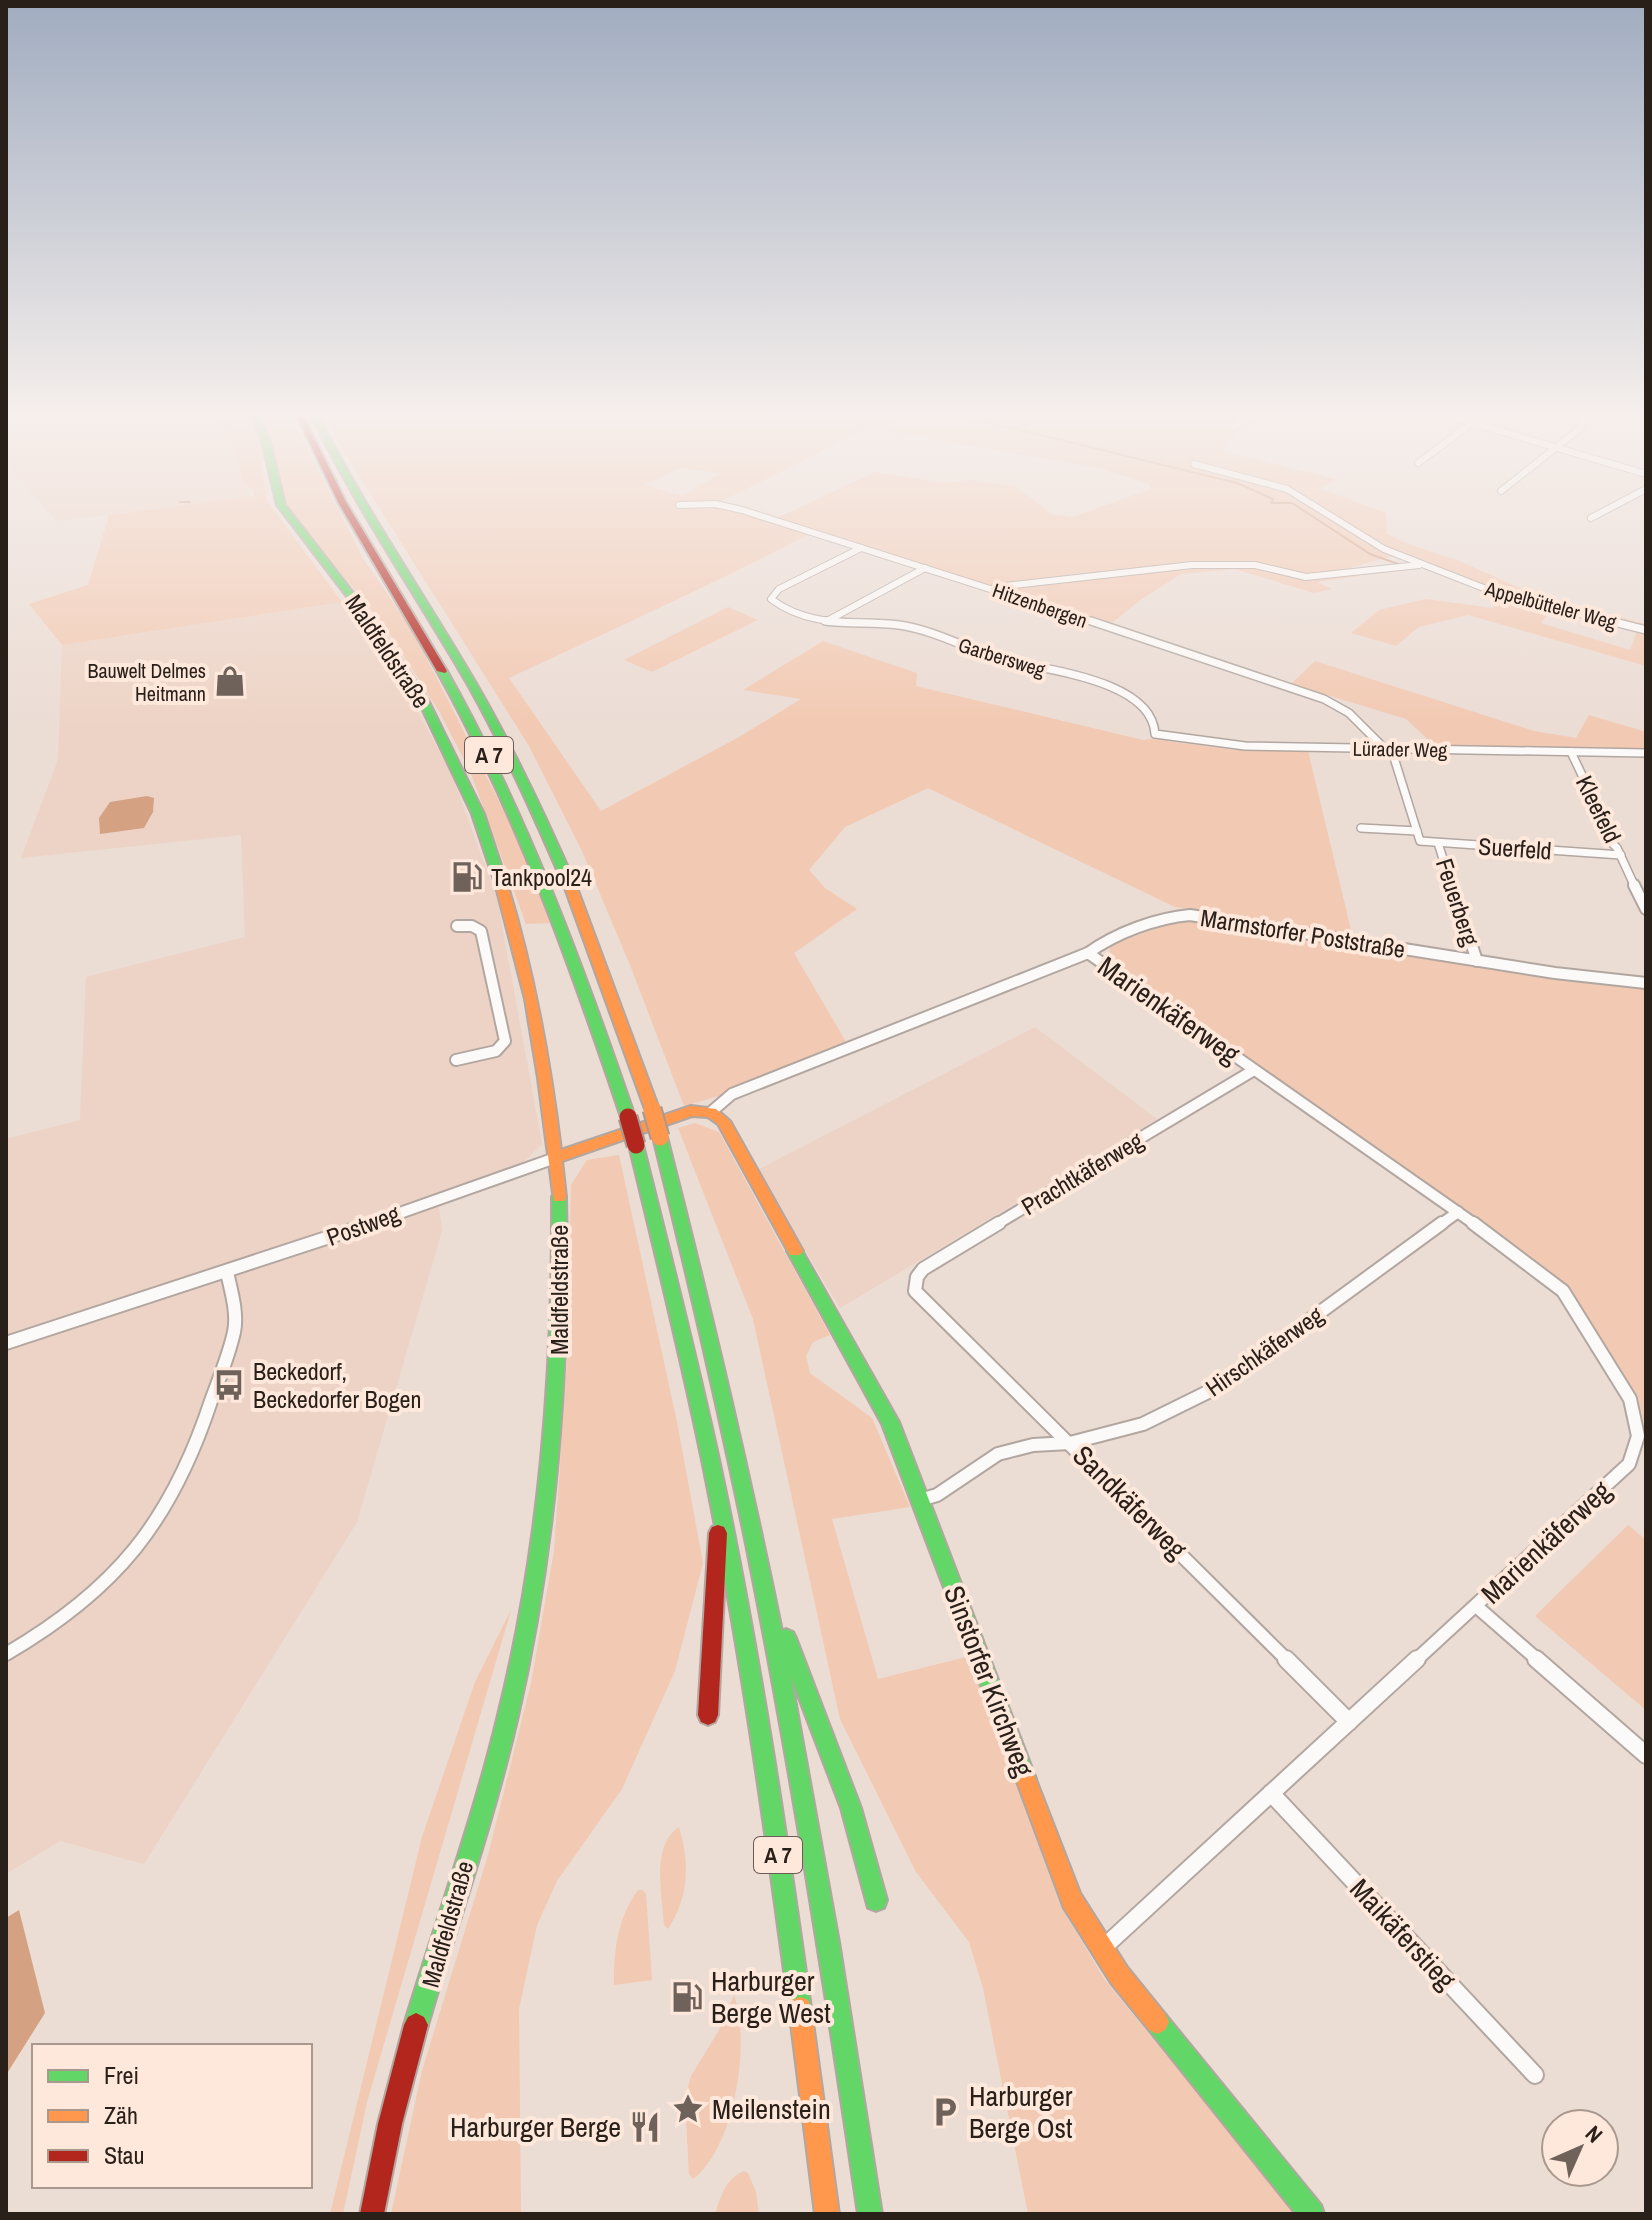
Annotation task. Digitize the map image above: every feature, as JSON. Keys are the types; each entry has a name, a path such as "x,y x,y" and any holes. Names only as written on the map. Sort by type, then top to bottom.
{"main road":[{"name":"Maldfeldstraße","path":"293,521 382,636 444,740 468,793 502,884 527,970 558,1157 560,1363 550,1497 534,1599 507,1720 392,2114 372,2214"},
{"name":"A 7","path":"353,521 454,689 507,794 548,888 636,1145 718,1498 770,1798 827,2214"},
{"name":"A 7","path":"371,521 466,673 512,756 594,940 652,1109 705,1303 769,1590 848,2058 870,2214"},
{"name":"Postweg","path":"558,1157 691,1111 714,1114"},
{"name":"Sinstorfer Kirchweg","path":"714,1114 880,1400 1072,1900 1101,1950 1312,2214"},
{"path":"708,1715 716,1610 718,1498"},
{"path":"769,1590 815,1721 851,1808 876,1900"}],"street":[{"name":"Hitzenbergen","path":"774,521 989,587 1330,701 1349,713 1388,748"},
{"name":"Appelbütteler Weg","path":"1338,521 1384,549 1504,596 1646,630"},
{"name":"Garbersweg","path":"861,548 779,589 771,596 774,602 826,622 902,625 999,658 1113,690 1146,709 1153,721 1155,734"},
{"path":"989,587 1184,566 1255,565 1306,577 1422,565"},
{"path":"826,622 925,568"},
{"name":"Lürader Weg","path":"1155,734 1245,746 1646,753"},
{"path":"1388,748 1417,831"},
{"name":"Kleefeld","path":"1571,752 1612,838 1609,840 1621,855 1646,909"},
{"name":"Suerfeld","path":"1361,828 1417,831 1420,841 1438,843 1621,855"},
{"name":"Feuerberg","path":"1438,843 1477,961"},
{"name":"Marmstorfer Poststraße","path":"714,1114 732,1094 1088,953 1102,943 1168,917 1190,915 1555,973 1646,983"},
{"path":"456,1060 496,1051 505,1041 481,931 472,926 457,926"},
{"name":"Marienkäferweg","path":"1088,953 1458,1212 1563,1291 1630,1399 1638,1436 1629,1464 1101,1950"},
{"name":"Prachtkäferweg","path":"915,1282 923,1269 1254,1070"},
{"name":"Postweg","path":"6,1343 227,1272 558,1157"},
{"name":"Hirschkäferweg","path":"920,1500 937,1495 998,1454 1033,1445 1070,1443 1143,1424 1218,1387 1458,1212"},
{"path":"6,1654 72,1612 109,1579 139,1543 177,1487 235,1330 227,1272"},
{"name":"Sandkäferweg","path":"915,1282 919,1297 1349,1722"},
{"path":"1476,1606 1646,1755"},
{"name":"Maikäferstieg","path":"1271,1793 1535,2075"}],"shaded area":[{"path":"107,521 282,521 342,602 62,645 29,604 88,585"},
{"path":"298,521 344,521 364,560 413,631 519,841 550,923 526,924 470,771 439,711 385,627"},
{"path":"387,521 768,521 811,533 509,678 601,811 741,736 801,699 743,690 823,641 917,673 916,686 1143,740 1234,750 1308,751 1352,934 1175,907 928,788 845,827 809,870 825,888 857,909 794,953 846,1042 719,1096 684,1106 582,851 529,746"},
{"path":"785,521 1386,521 1387,534 1457,560 1538,596 1646,624 1646,666 1468,615 1419,627 1396,646 1351,633 1379,610 1426,599 1492,608 1517,601 1398,555 1351,567 1359,576 1317,582 1332,589 1314,593 1235,569 1181,574 1139,601 1107,627","holes":["1553,608 1637,631 1630,650 1541,623"]},
{"path":"342,602 409,695 451,773 497,898 542,1144 523,1163 437,1193 442,1231 357,1522 144,1864 60,1841 6,1874 6,1139 80,1120 86,977 245,937 241,835 21,858 58,760 62,645"},
{"path":"728,607 758,620 652,672 624,660"},
{"path":"1315,661 1534,731 1576,738 1589,715 1646,732 1646,749 1435,746 1406,719 1291,684"},
{"path":"147,796 154,798 153,812 144,828 100,834 99,818 110,802"},
{"path":"1178,920 1483,967 1646,986 1646,1432 1638,1397 1571,1291 1551,1272 1109,964 1110,946"},
{"path":"1035,1027 1157,1119 840,1308 757,1170"},
{"path":"695,1123 719,1132 830,1335 813,1342 806,1356 810,1373 872,1418 910,1507 832,1519 878,1679 970,1656 1067,1917 1105,1980 1296,2214 1028,2214 983,1988 969,1942 916,1872 840,1719 753,1319 678,1128"},
{"path":"619,1155 677,1422 703,1563 675,1671 622,1789 557,1881 537,1925 519,2009 521,2214 391,2214 422,2071 488,1855 531,1683 554,1551 567,1364 571,1185 587,1160"},
{"path":"1628,1525 1646,1540 1646,1710 1535,1616"},
{"path":"511,1610 367,2102 343,2214 330,2214 422,1837 475,1682"},
{"path":"679,1827 685,1854 686,1880 680,1905 668,1929 664,1925 661,1859 670,1835"},
{"path":"638,1890 643,1890 646,1895 652,1980 614,1985 618,1935"},
{"path":"19,1910 45,2013 6,2075 6,1918"},
{"path":"734,1995 741,2039 736,2093 720,2143 708,2164 693,2179 689,2174 685,2097 691,2076 718,2032"},
{"path":"744,2171 748,2173 756,2192 759,2214 715,2214 728,2183"}],"waterway":[{"path":"1319,521 1370,554 1401,565"}],"traffic: fast":[{"path":"293,521 372,623 422,698 478,814 501,883"},
{"path":"372,521 489,714 571,888"},
{"path":"442,671 472,724 524,833 589,1002 628,1117"},
{"path":"660,1137 694,1270 754,1538 805,1807 870,2214"},
{"path":"636,1145 703,1424 734,1578 765,1762 800,2008"},
{"path":"416,2025 498,1755 534,1586 556,1394 559,1197"},
{"path":"795,1251 890,1422 1026,1779"},
{"path":"786,1638 851,1808 876,1900"},
{"path":"1157,2022 1312,2214"}],"traffic: slow":[{"path":"501,883 531,999 545,1078 559,1197"},
{"path":"571,888 652,1109"},
{"path":"652,1109 660,1137"},
{"path":"558,1157 691,1111 711,1112 723,1121 795,1251"},
{"path":"1026,1779 1072,1900 1119,1975 1157,2022"},
{"path":"800,2008 827,2214"}],"traffic: jam":[{"path":"353,521 442,671"},
{"path":"628,1117 636,1145"},
{"path":"708,1715 718,1533"},
{"path":"372,2214 390,2124 416,2025"}],"place":[{"name":"Bauwelt Delmes Heitmann","path":"230,681"},
{"name":"Tankpool24","path":"467,877"},
{"name":"Beckedorf, Beckedorfer Bogen","path":"229,1385"},
{"name":"Harburger Berge West","path":"687,1997"},
{"name":"Meilenstein","path":"688,2109"},
{"name":"Harburger Berge Ost","path":"945,2112"},
{"name":"Harburger Berge","path":"645,2127"}]}
